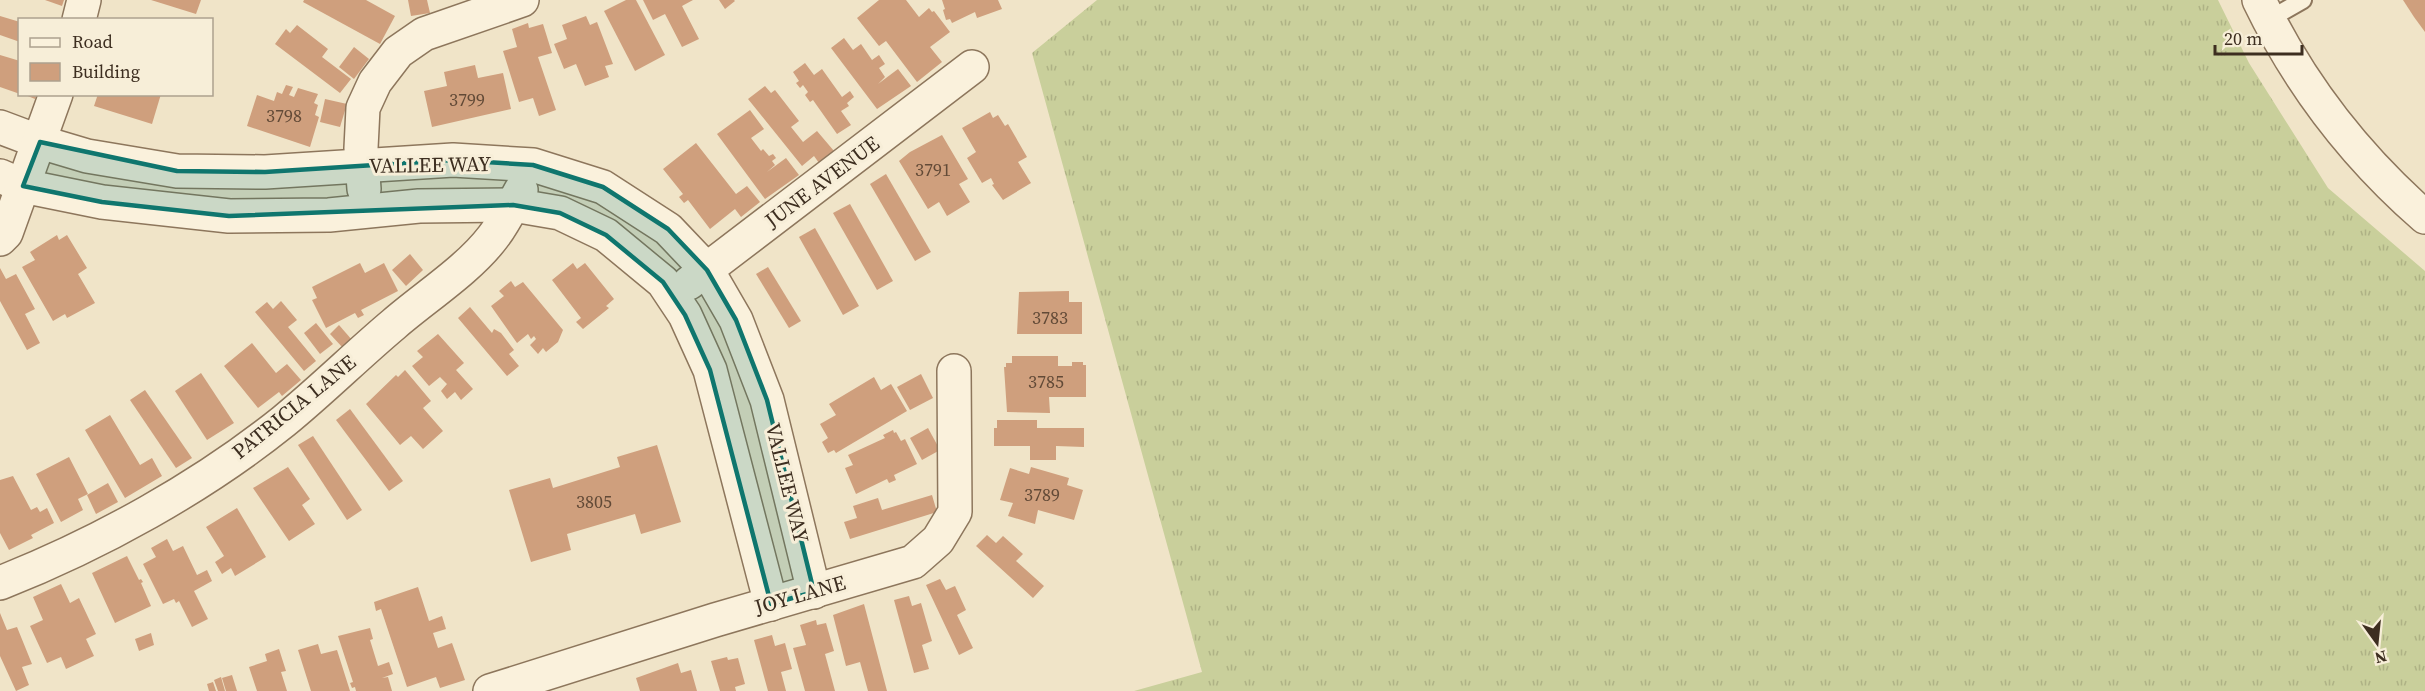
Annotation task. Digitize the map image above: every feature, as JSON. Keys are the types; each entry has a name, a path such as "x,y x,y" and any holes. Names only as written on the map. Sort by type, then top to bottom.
{"street":[{"path":"80,18 84,0"},
{"path":"365,212 362,166 363,108 375,82 398,52 424,34 522,0"},
{"path":"2264,10 2308,87 2351,143 2425,217"},
{"name":"JUNE AVENUE","path":"672,296 972,67"},
{"path":"0,238 6,233 12,181 40,142 55,96"},
{"name":"VALLEE WAY","path":"0,127 87,156 177,171 265,172 453,160 533,165 603,188 668,229 707,270 736,320 767,400 814,592"},
{"name":"PATRICIA LANE","path":"0,583 34,569 143,514 212,472 284,421 472,259 493,238 533,165"},
{"name":"VALLEE WAY","path":"12,181 102,202 229,216 329,215 419,206 513,204 560,213 606,235 663,282 685,315 710,370 771,604"},
{"name":"JOY LANE","path":"490,691 913,562 938,540 955,512 954,370"}],"lane":[{"path":"2264,10 2303,0"}],"highlighted area":[{"path":"40,142 177,171 265,172 453,160 533,165 603,187 668,229 707,270 736,320 767,400 814,592 771,604 710,370 685,315 663,282 606,235 560,213 513,205 229,216 102,202 23,186"}],"green space":[{"path":"1097,0 2218,0 2249,63 2328,188 2425,271 2425,691 1134,691 1202,672 1032,53"}],"building":[{"path":"45,0 64,0 62,6"},
{"path":"151,0 201,0 196,14"},
{"path":"304,0 366,0 395,16 380,44 303,2"},
{"path":"408,0 427,0 430,13 411,16"},
{"path":"626,0 636,0 665,55 635,71 604,11"},
{"path":"643,0 693,0 682,6 699,39 682,47 665,14 653,20"},
{"path":"719,0 734,0 735,1 725,9"},
{"path":"879,0 906,0 919,17 929,8 950,32 930,47 942,62 917,82 886,41 879,46 857,18"},
{"path":"942,0 998,0 1002,9 977,18 975,12 952,23 950,19 946,20"},
{"path":"2403,0 2425,0 2425,32 2414,17"},
{"path":"0,16 18,21 18,41 0,35"},
{"path":"586,16 590,25 597,22 613,64 605,66 609,77 585,86 576,64 564,69 554,44 567,39 562,25"},
{"path":"528,23 529,28 543,24 552,53 538,57 556,110 539,116 533,98 519,102 503,51 517,47 512,29"},
{"path":"297,25 328,49 322,57 351,79 340,93 275,44 286,29 290,33"},
{"path":"844,38 853,50 861,44 872,60 879,55 885,64 879,68 885,77 878,84 898,69 911,86 877,109 831,48"},
{"path":"354,47 369,59 354,79 339,67"},
{"path":"0,55 18,60 18,93 0,87"},
{"path":"805,63 814,75 822,69 842,97 850,91 854,97 847,103 849,106 841,111 851,125 837,134 813,100 810,102 805,95 808,92 803,85 800,88 796,83 799,81 793,72"},
{"path":"475,65 478,78 503,73 511,109 432,127 424,91 447,86 444,72"},
{"path":"286,85 293,87 289,95 294,97 298,88 318,94 314,103 318,105 315,115 319,117 310,147 247,126 257,95 274,101 277,92 282,94"},
{"path":"765,86 771,93 775,90 799,121 791,127 803,142 817,131 834,151 819,163 814,156 802,166 748,99"},
{"path":"97,96 160,96 152,124 94,106"},
{"path":"325,99 347,104 340,127 320,122"},
{"path":"750,110 764,129 751,138 761,151 763,149 769,156 773,154 776,158 772,161 775,165 767,172 786,158 799,175 765,199 717,134"},
{"path":"990,112 993,118 998,115 1005,126 1008,124 1027,157 1018,162 1031,183 1003,200 992,185 994,184 991,178 982,183 967,158 976,152 962,128"},
{"path":"942,135 968,179 959,184 970,202 947,216 939,202 928,209 899,161 910,152"},
{"path":"696,143 736,194 747,186 760,202 741,217 735,209 710,229 688,200 684,203 679,197 683,194 663,169"},
{"path":"886,174 931,252 915,261 870,184"},
{"path":"850,204 893,281 877,290 833,213"},
{"path":"815,228 859,306 843,315 799,237"},
{"path":"57,235 59,240 67,235 87,268 78,274 95,303 67,318 65,314 53,321 22,267 35,260 30,252"},
{"path":"410,254 423,270 406,286 392,270"},
{"path":"360,263 365,273 384,263 398,291 361,310 364,315 358,318 355,313 326,328 312,300 317,298 312,287"},
{"path":"573,263 577,269 585,263 614,299 606,306 609,308 583,329 576,322 581,318 552,280"},
{"path":"768,267 801,321 789,328 756,274"},
{"path":"0,268 6,279 16,274 35,309 25,314 40,343 27,350 0,301"},
{"path":"511,281 515,287 523,282 563,330 558,342 546,352 543,348 538,354 530,345 536,339 534,336 531,339 528,334 517,343 491,306 504,296 499,291"},
{"path":"1069,291 1069,302 1082,302 1082,334 1017,334 1019,292"},
{"path":"281,301 297,320 288,327 316,361 304,371 255,312 267,302 273,309"},
{"path":"470,307 492,333 494,329 501,333 514,350 509,354 519,366 507,376 458,318"},
{"path":"316,323 333,344 320,354 304,333"},
{"path":"339,325 352,340 343,348 330,334"},
{"path":"438,334 464,363 456,370 473,389 461,400 455,392 447,399 441,391 447,384 440,377 429,386 412,366 423,357 417,351"},
{"path":"252,343 276,373 287,364 301,380 282,396 279,392 258,408 224,366"},
{"path":"1012,356 1058,356 1058,366 1072,366 1072,362 1083,362 1083,365 1086,365 1086,397 1049,397 1050,413 1007,412 1004,367 1006,363 1012,363"},
{"path":"405,370 431,401 423,408 443,431 423,449 411,436 400,445 366,404 396,375 398,377"},
{"path":"201,373 234,423 207,440 175,391"},
{"path":"921,374 933,398 910,410 897,387"},
{"path":"874,377 881,390 891,384 907,411 836,453 834,450 828,453 822,442 828,438 820,424 836,415 829,404"},
{"path":"145,390 192,458 176,468 130,400"},
{"path":"350,409 403,481 389,491 336,420"},
{"path":"110,415 140,465 152,458 162,476 125,498 85,430"},
{"path":"997,420 1037,420 1037,428 1084,428 1084,447 1056,446 1056,460 1030,460 1030,446 994,446 994,428 997,428"},
{"path":"928,428 940,450 922,460 910,438"},
{"path":"893,430 901,441 905,439 917,464 894,475 896,480 889,483 887,479 856,494 845,468 853,465 848,455 885,438 883,435"},
{"path":"313,436 362,510 347,520 298,445"},
{"path":"657,445 681,522 641,534 635,514 567,534 571,550 531,562 509,490 550,478 553,488 620,467 617,457"},
{"path":"69,457 88,494 78,499 83,510 61,522 36,474"},
{"path":"288,467 310,499 302,505 315,524 289,541 253,488"},
{"path":"1031,467 1069,478 1067,485 1083,490 1074,520 1038,510 1035,524 1008,516 1013,503 1000,500 1010,468 1029,474"},
{"path":"13,476 31,510 37,507 40,512 47,508 54,523 31,535 33,538 9,550 0,533 0,480"},
{"path":"108,483 118,502 96,514 87,495"},
{"path":"932,495 937,512 850,539 844,522 857,518 853,506 878,498 882,510"},
{"path":"237,508 266,557 235,576 231,568 222,574 215,562 224,556 206,527"},
{"path":"987,535 996,543 1003,536 1023,554 1016,561 1044,586 1033,598 976,546"},
{"path":"167,539 173,551 183,546 197,575 207,570 212,581 194,591 208,619 192,627 179,601 176,603 174,599 163,604 143,564 156,557 151,548"},
{"path":"127,556 139,580 143,582 141,583 151,606 115,623 92,573"},
{"path":"940,579 946,590 955,586 966,610 957,615 973,648 959,655 926,585"},
{"path":"61,584 70,603 79,598 96,634 86,639 94,656 66,669 61,657 47,663 30,626 43,620 33,597"},
{"path":"418,587 429,621 442,616 446,629 433,633 438,648 452,643 465,680 440,688 436,677 407,687 381,609 376,611 374,602"},
{"path":"909,596 912,606 921,603 932,641 922,645 929,669 914,673 894,600"},
{"path":"864,604 887,691 868,691 860,662 846,666 833,615"},
{"path":"0,613 7,630 17,627 32,664 22,667 29,685 16,691 0,656"},
{"path":"816,620 817,625 826,623 834,651 825,654 835,691 805,691 793,648 806,645 800,625"},
{"path":"370,628 373,639 370,640 378,666 389,662 393,674 382,678 388,677 392,691 356,691 350,683 353,682 338,636"},
{"path":"151,633 154,645 139,651 135,639"},
{"path":"772,635 775,646 785,643 792,669 781,672 786,691 768,691 754,640"},
{"path":"318,644 321,654 337,650 350,691 311,691 298,650"},
{"path":"279,649 286,671 281,672 287,691 257,691 249,667 267,661 265,654"},
{"path":"727,657 728,660 738,658 745,684 735,687 736,691 720,691 711,661"},
{"path":"678,663 681,673 691,670 697,691 640,691 636,678"},
{"path":"232,675 237,691 226,691 222,678"},
{"path":"221,677 225,691 218,691 214,680"},
{"path":"213,682 216,691 209,691 207,684"}]}
